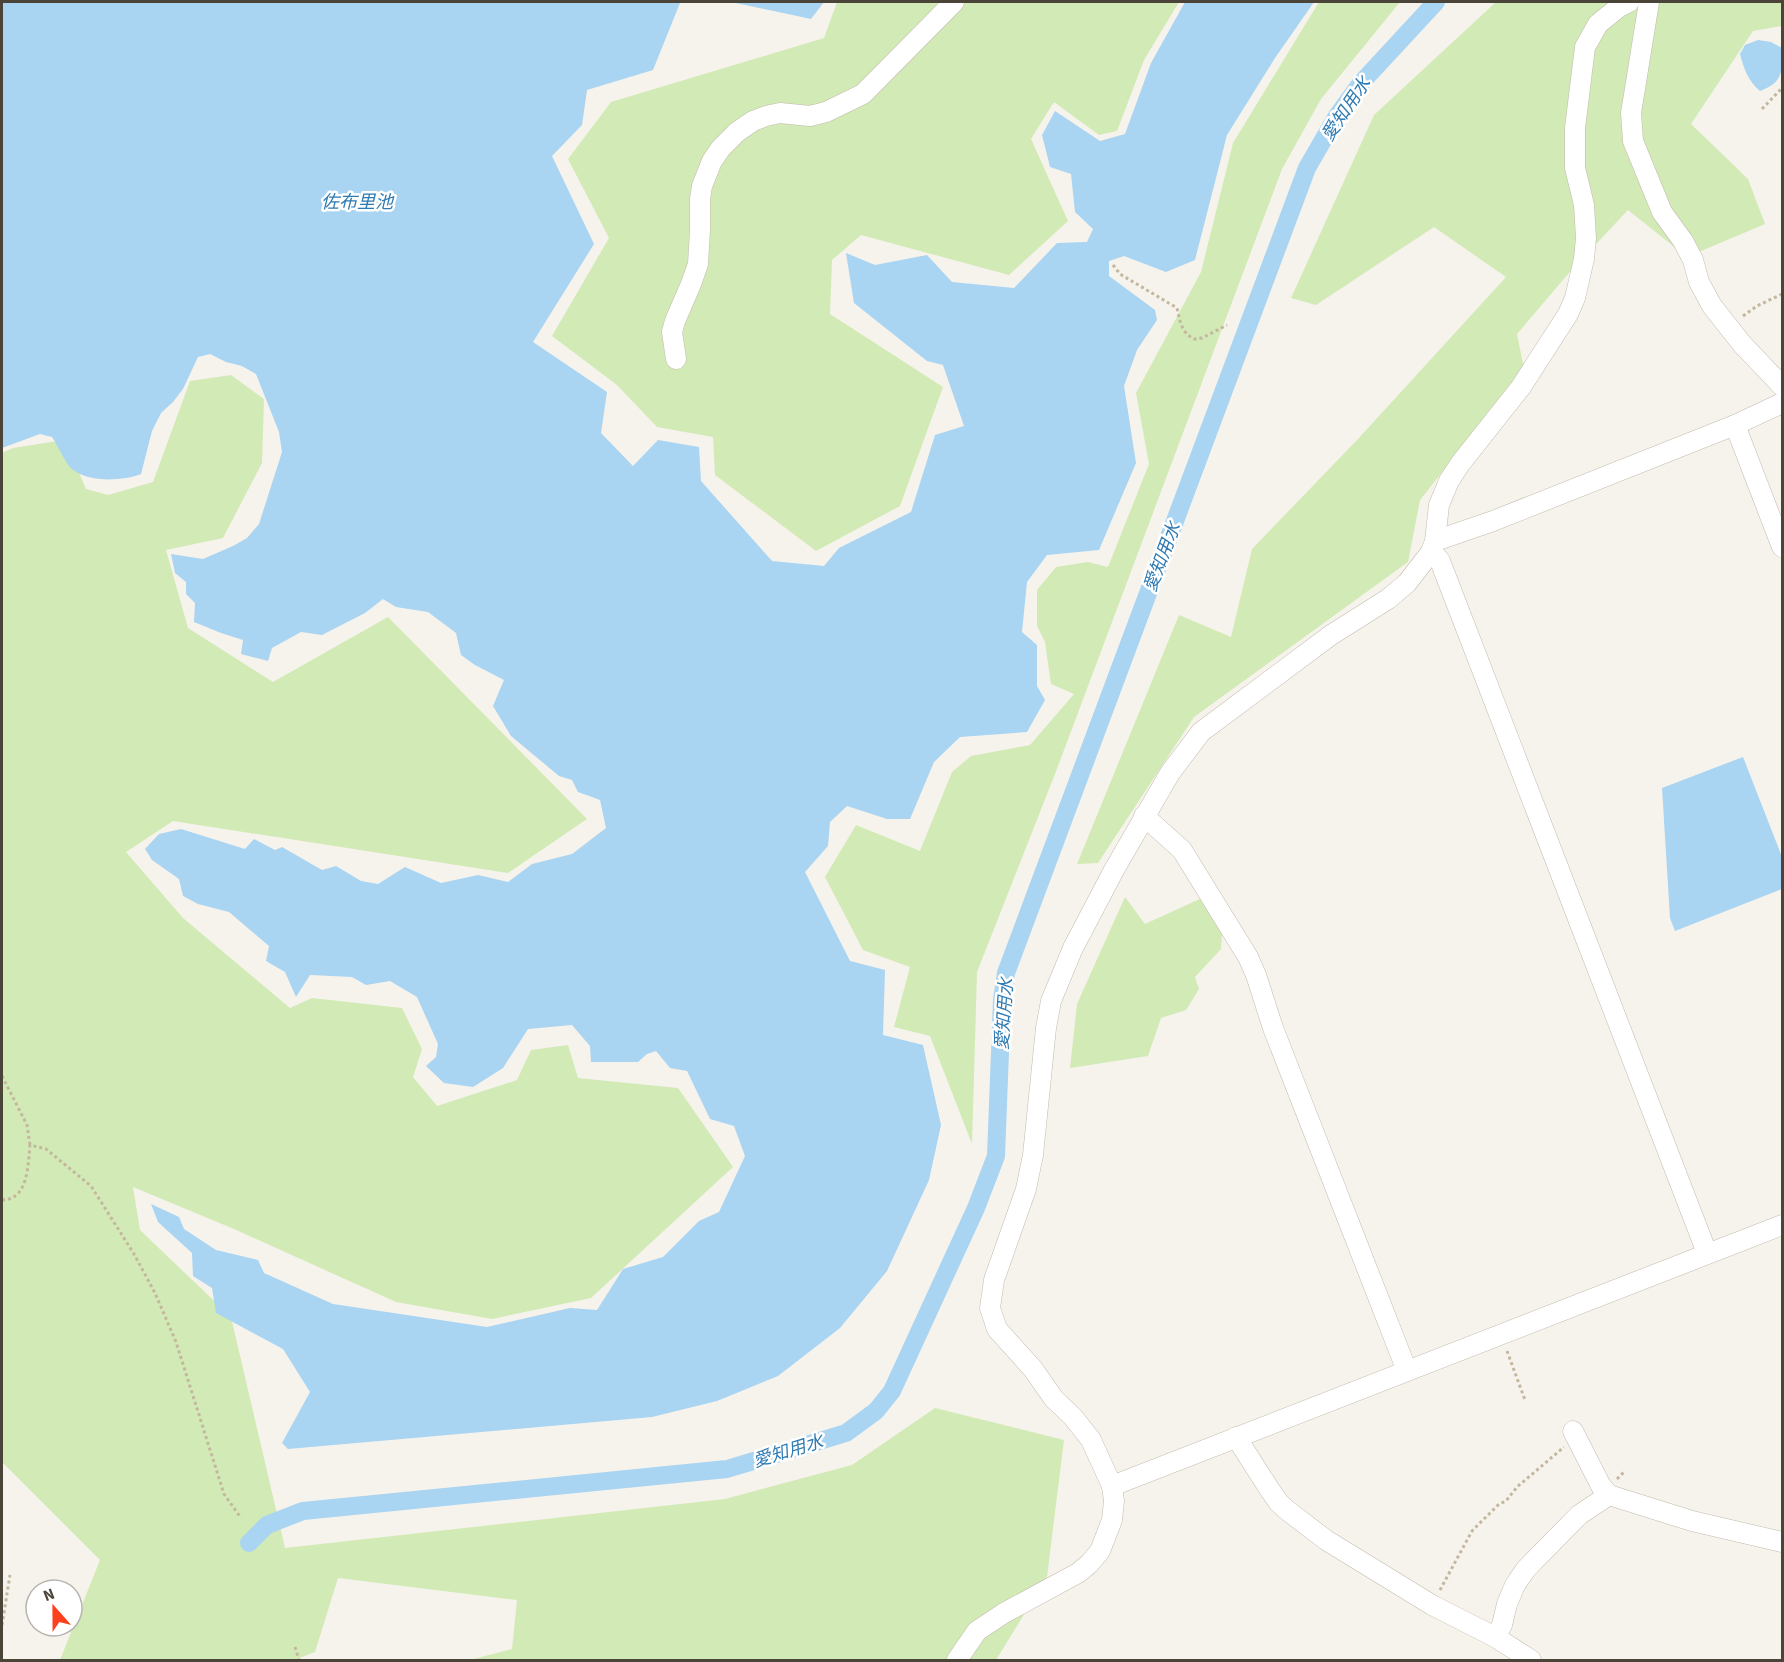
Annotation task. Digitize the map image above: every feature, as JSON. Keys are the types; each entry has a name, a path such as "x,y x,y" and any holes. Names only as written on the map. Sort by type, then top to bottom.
{"street":[{"path":"676,358 672,332 698,264 702,186 709,167 722,148 737,132 759,118 780,114 810,116 826,112 863,94 954,2"},
{"path":"1629,2 1598,24 1585,47 1575,128 1575,168 1584,205 1586,238 1584,259 1575,298 1568,314 1521,387 1449,481 1439,505 1433,547 1707,1253"},
{"path":"1649,2 1631,113 1633,141 1662,212 1683,241 1693,260 1699,282 1712,306 1742,344 1782,386"},
{"path":"957,1660 976,1631 1004,1613 1078,1573 1089,1564 1100,1551 1112,1520 1114,1502 1112,1486 1091,1440 997,1329 990,1308 994,1280 1026,1189 1033,1155 1050,1001 1073,948 1144,816 1170,773 1201,732 1331,635 1388,599 1407,583 1433,547 1735,425 1782,403"},
{"path":"1735,425 1782,547"},
{"path":"1144,816 1182,850 1248,957 1277,1038 1407,1371"},
{"path":"1112,1486 1782,1225"},
{"path":"1575,1434 1601,1486 1609,1495 1692,1521 1782,1542"},
{"path":"1236,1437 1274,1495 1288,1511 1326,1540 1432,1605 1496,1638 1531,1660"},
{"path":"1496,1638 1515,1585 1526,1569 1579,1515 1609,1495"}],"path":[{"path":"1762,109 1782,88"},
{"path":"1113,265 1120,274 1177,308 1181,327 1186,335 1194,339 1202,338 1227,325"},
{"path":"1731,330 1737,321 1748,312 1782,294"},
{"path":"2,1076 27,1125 30,1145 22,1191 9,1200 2,1200"},
{"path":"30,1145 46,1149 91,1186 134,1254 155,1293 176,1342 224,1494 241,1518"},
{"path":"1501,1334 1525,1400"},
{"path":"1432,1605 1473,1531 1575,1434"},
{"path":"2,1625 10,1575"},
{"path":"294,1647 300,1660"}],"green space":[{"path":"837,2 1179,2 1144,60 1117,131 1099,135 1054,102 1031,139 1068,221 1009,275 861,235 832,260 830,314 943,387 900,506 816,551 715,475 713,437 657,427 617,385 552,336 609,238 568,159 611,102 824,38"},
{"path":"1319,2 1400,2 1321,99 1282,169 1055,774 977,972 972,1144 930,1036 894,1027 910,967 863,950 825,877 856,825 920,851 952,772 971,756 1030,745 1074,694 1051,684 1045,642 1037,626 1037,590 1056,567 1088,562 1108,567 1149,464 1136,393 1201,272 1233,143"},
{"path":"1496,2 1782,2 1782,26 1753,31 1691,124 1748,179 1765,224 1687,257 1628,210 1568,274 1517,334 1524,369 1420,500 1408,562 1194,717 1098,863 1077,864 1179,615 1231,637 1252,549 1358,439 1506,277 1434,227 1316,305 1291,298 1374,115"},
{"path":"231,375 264,399 262,463 223,538 166,550 188,628 273,682 388,617 587,819 508,873 173,821 126,852 183,918 290,1008 312,998 402,1008 422,1049 413,1077 437,1106 517,1080 531,1050 568,1045 578,1078 678,1088 733,1167 591,1298 492,1319 396,1302 234,1229 133,1187 140,1230 231,1317 285,1548 725,1499 852,1465 935,1408 1064,1440 1047,1577 996,1660 470,1660 512,1649 517,1600 338,1578 315,1652 294,1660 60,1660 69,1638 84,1638 84,1600 100,1560 2,1462 2,453 13,448 65,440 86,489 108,495 153,482 190,381"},
{"path":"1125,897 1145,924 1202,898 1222,932 1221,949 1195,977 1199,989 1186,1010 1161,1018 1148,1056 1070,1068 1077,1004"}],"water":[{"name":"佐布里池","path":"2,2 700,2 680,3 653,70 587,90 582,125 552,156 594,244 533,342 607,392 601,433 633,466 658,440 699,447 701,481 772,561 824,566 839,548 911,512 935,435 964,426 943,365 927,361 854,303 846,253 875,265 927,255 952,282 1014,288 1057,243 1087,242 1093,229 1075,212 1071,174 1050,167 1042,135 1055,111 1100,141 1125,134 1151,63 1185,2 1314,2 1275,58 1227,135 1195,260 1166,272 1124,256 1109,261 1109,276 1155,310 1157,320 1137,350 1124,386 1136,463 1099,550 1047,555 1027,582 1022,632 1037,645 1037,686 1045,700 1027,732 960,737 934,762 910,819 887,819 847,806 830,822 828,846 805,872 850,961 885,970 883,1035 923,1045 941,1125 929,1180 887,1271 840,1328 778,1376 717,1401 652,1417 288,1449 282,1443 310,1392 283,1349 216,1313 212,1288 193,1276 192,1253 158,1222 151,1204 179,1217 184,1229 216,1250 258,1260 264,1273 333,1304 487,1327 570,1308 597,1310 623,1269 663,1257 699,1221 719,1212 745,1156 734,1126 710,1119 687,1071 670,1068 656,1051 647,1054 638,1062 591,1062 590,1046 572,1025 528,1029 503,1068 473,1087 444,1083 426,1066 436,1057 438,1044 417,997 390,981 366,985 352,977 310,975 296,997 285,972 266,961 269,946 229,912 198,904 183,896 179,879 152,860 145,849 159,834 181,829 245,849 254,839 275,850 282,847 322,870 336,866 361,881 378,884 405,867 441,883 478,875 508,882 532,864 572,854 606,828 600,800 578,792 572,780 559,776 511,736 493,706 504,680 461,655 456,633 428,612 396,607 383,599 365,613 322,635 301,632 272,648 268,661 241,654 243,640 194,622 195,603 186,594 186,582 175,573 171,554 203,559 247,538 259,524 282,452 279,432 256,374 210,354 198,357 183,389 161,413 152,431 141,474 115,479 96,479 79,474 72,469 52,437 40,434 2,448"},
{"path":"731,2 824,2 811,19"},
{"path":"1758,40 1771,42 1782,48 1782,63 1778,80 1760,91 1747,74 1740,54 1745,45"},
{"path":"1743,757 1782,857 1782,889 1675,931 1670,918 1662,788"}],"waterway":[{"name":"愛知用水","path":"249,1543 267,1525 303,1511 727,1469 846,1433 876,1411 892,1391 976,1208 996,1156 1002,1000 1006,973 1307,168 1337,116 1361,83 1436,2"}]}
